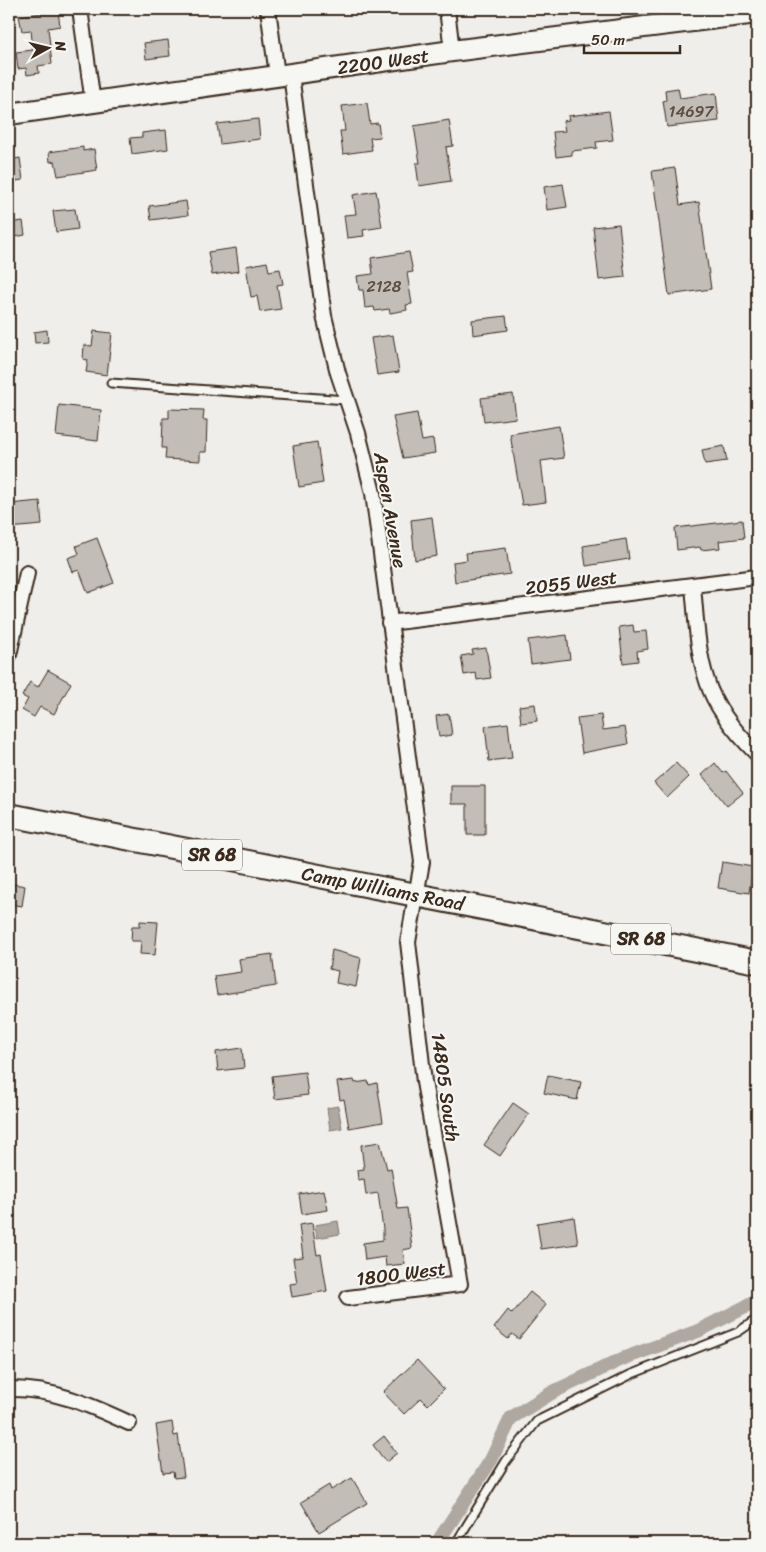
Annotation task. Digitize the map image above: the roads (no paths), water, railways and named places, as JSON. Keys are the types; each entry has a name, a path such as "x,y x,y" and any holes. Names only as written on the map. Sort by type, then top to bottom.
{"main road":[{"name":"Camp Williams Road","path":"9,815 757,962"}],"street":[{"path":"80,9 93,103"},
{"name":"Aspen Avenue","path":"268,9 284,75 324,316 338,373 373,493 422,862 416,895"},
{"path":"447,9 452,51"},
{"name":"2200 West","path":"9,114 452,51 757,13"},
{"path":"9,655 27,573"},
{"name":"2055 West","path":"389,623 757,577"},
{"path":"693,586 697,636 707,682 724,714 757,754"},
{"name":"14805 South","path":"416,895 408,942 424,1082 460,1284"},
{"name":"1800 West","path":"348,1298 460,1284"},
{"path":"9,1389 30,1389 80,1401 129,1423"}],"lane":[{"path":"110,383 347,400"},
{"path":"456,1543 506,1461 537,1421 632,1374 738,1332 757,1319"}],"waterway":[{"path":"437,1543 491,1460 511,1418 553,1392 622,1359 698,1331 757,1301"}]}
